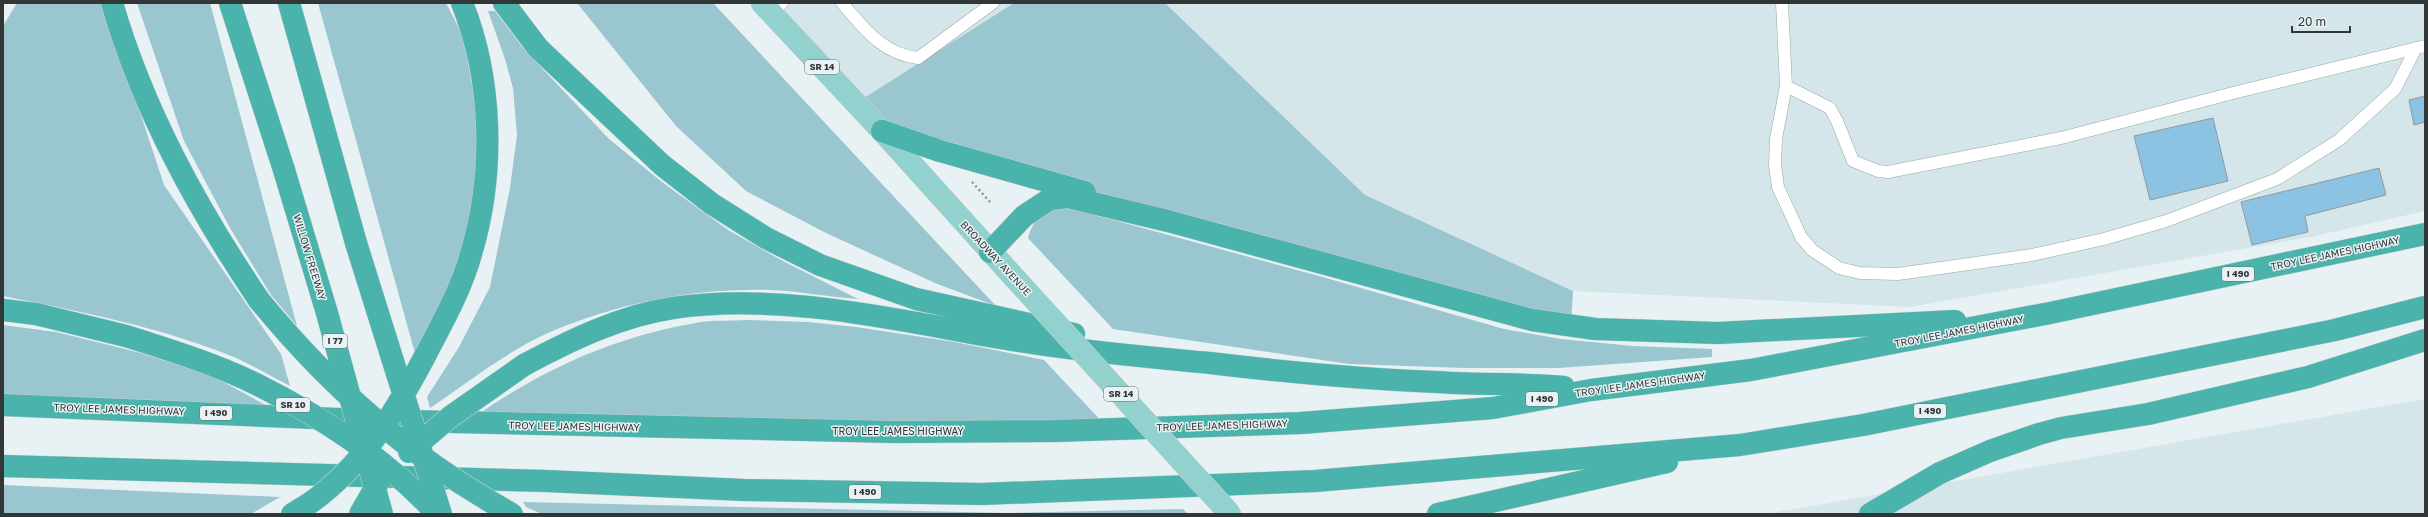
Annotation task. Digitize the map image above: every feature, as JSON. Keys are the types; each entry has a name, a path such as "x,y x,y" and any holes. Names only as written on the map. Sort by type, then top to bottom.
{"highway":[{"path":"112,3 136,72 180,171 230,256 259,300 296,346 364,412 422,458 469,490 512,514"},
{"name":"WILLOW FREEWAY","path":"230,3 284,170 327,313 382,514"},
{"path":"290,3 356,243 441,514"},
{"path":"292,514 322,494 377,438 407,391 426,356 458,290 471,254 480,219 485,175 486,102 476,53 462,3"},
{"path":"504,3 538,48 662,165 712,204 766,238 820,265 916,299 1210,364"},
{"path":"882,131 947,153 1069,186 1168,220"},
{"path":"990,252 1024,216 1050,199 1068,197 1168,220 1470,305 1532,320 1596,329 1718,333 1862,327 2050,313"},
{"name":"TROY LEE JAMES HIGHWAY","path":"3,405 363,420 895,432 1054,431 1301,422 1493,408 1591,390 1751,370 2050,313 2425,234"},
{"path":"360,514 383,474 450,417 524,364 592,331 671,308 717,304 770,304 882,316 1027,342 1210,364 1338,377 1471,384 1526,384 1591,390"},
{"name":"I 490","path":"3,466 546,481 744,490 982,494 1315,481 1521,462 1740,445 1863,425 2335,330 2425,307"},
{"name":"SR 10","path":"3,310 36,314 126,336 200,360 256,384 319,419 399,477 437,514"},
{"path":"1870,514 1940,473 1990,451 2039,434 2061,428 2148,414 2308,377 2425,340"},
{"path":"1438,514 1740,445"}],"main road":[{"name":"BROADWAY AVENUE","path":"772,6 990,252 1012,274 1230,514"}],"lane":[{"path":"842,3 873,38 900,56 918,58 993,3"},
{"path":"1782,3 1786,86 1776,139 1775,164 1778,187 1801,237 1812,250 1839,268 1860,273 1898,274 2032,255 2104,239 2166,221 2276,179 2339,140 2395,89 2421,47"},
{"path":"1786,86 1830,108 1837,121 1853,161 1878,171 1888,172 2061,138 2233,93 2421,47"}],"path":[{"path":"970,181 990,202"}],"shaded area":[{"path":"17,3 104,3 164,185 281,354 290,386 250,364 179,337 121,321 3,296 3,26"},
{"path":"137,3 210,3 297,326 271,295 230,228 184,141"},
{"path":"318,3 446,3 463,36 480,135 476,187 466,248 416,357"},
{"path":"577,3 713,3 996,306 935,283 826,233 746,191 676,126"},
{"path":"762,3 1014,3 856,103"},
{"path":"1014,3 1165,3 1365,195 1573,291 1571,325 1532,320 882,131 856,103"},
{"path":"1165,3 2425,3 2425,211 2311,237 1910,307 1573,291 1365,195"},
{"path":"488,11 495,11 524,49 609,139 662,182 728,230 783,261 858,299 770,290 742,290 685,295 629,306 575,322 532,341 488,368 430,408 427,397 459,347 490,287 510,188 517,135 513,88 505,59"},
{"path":"1074,205 1095,215 1319,276 1504,329 1561,339 1633,346 1712,349 1712,357 1559,368 1464,368 1349,364 1113,329 1028,238 1034,223 1045,213 1058,208"},
{"path":"747,320 808,322 856,327 955,342 1044,360 1105,425 477,415 503,398 556,368 612,345 670,328 701,322"},
{"path":"3,325 56,332 137,352 209,374 271,408 3,396"},
{"path":"2425,399 2425,514 1765,514"},
{"path":"3,485 280,497 251,514 3,514"},
{"path":"523,502 1006,513 1183,509 1188,514 542,514 526,507"}],"building":[{"path":"2425,96 2425,122 2414,125 2409,100"},
{"path":"2213,118 2228,181 2150,200 2134,136"},
{"path":"2379,168 2386,195 2305,216 2308,232 2252,245 2241,202"}]}
